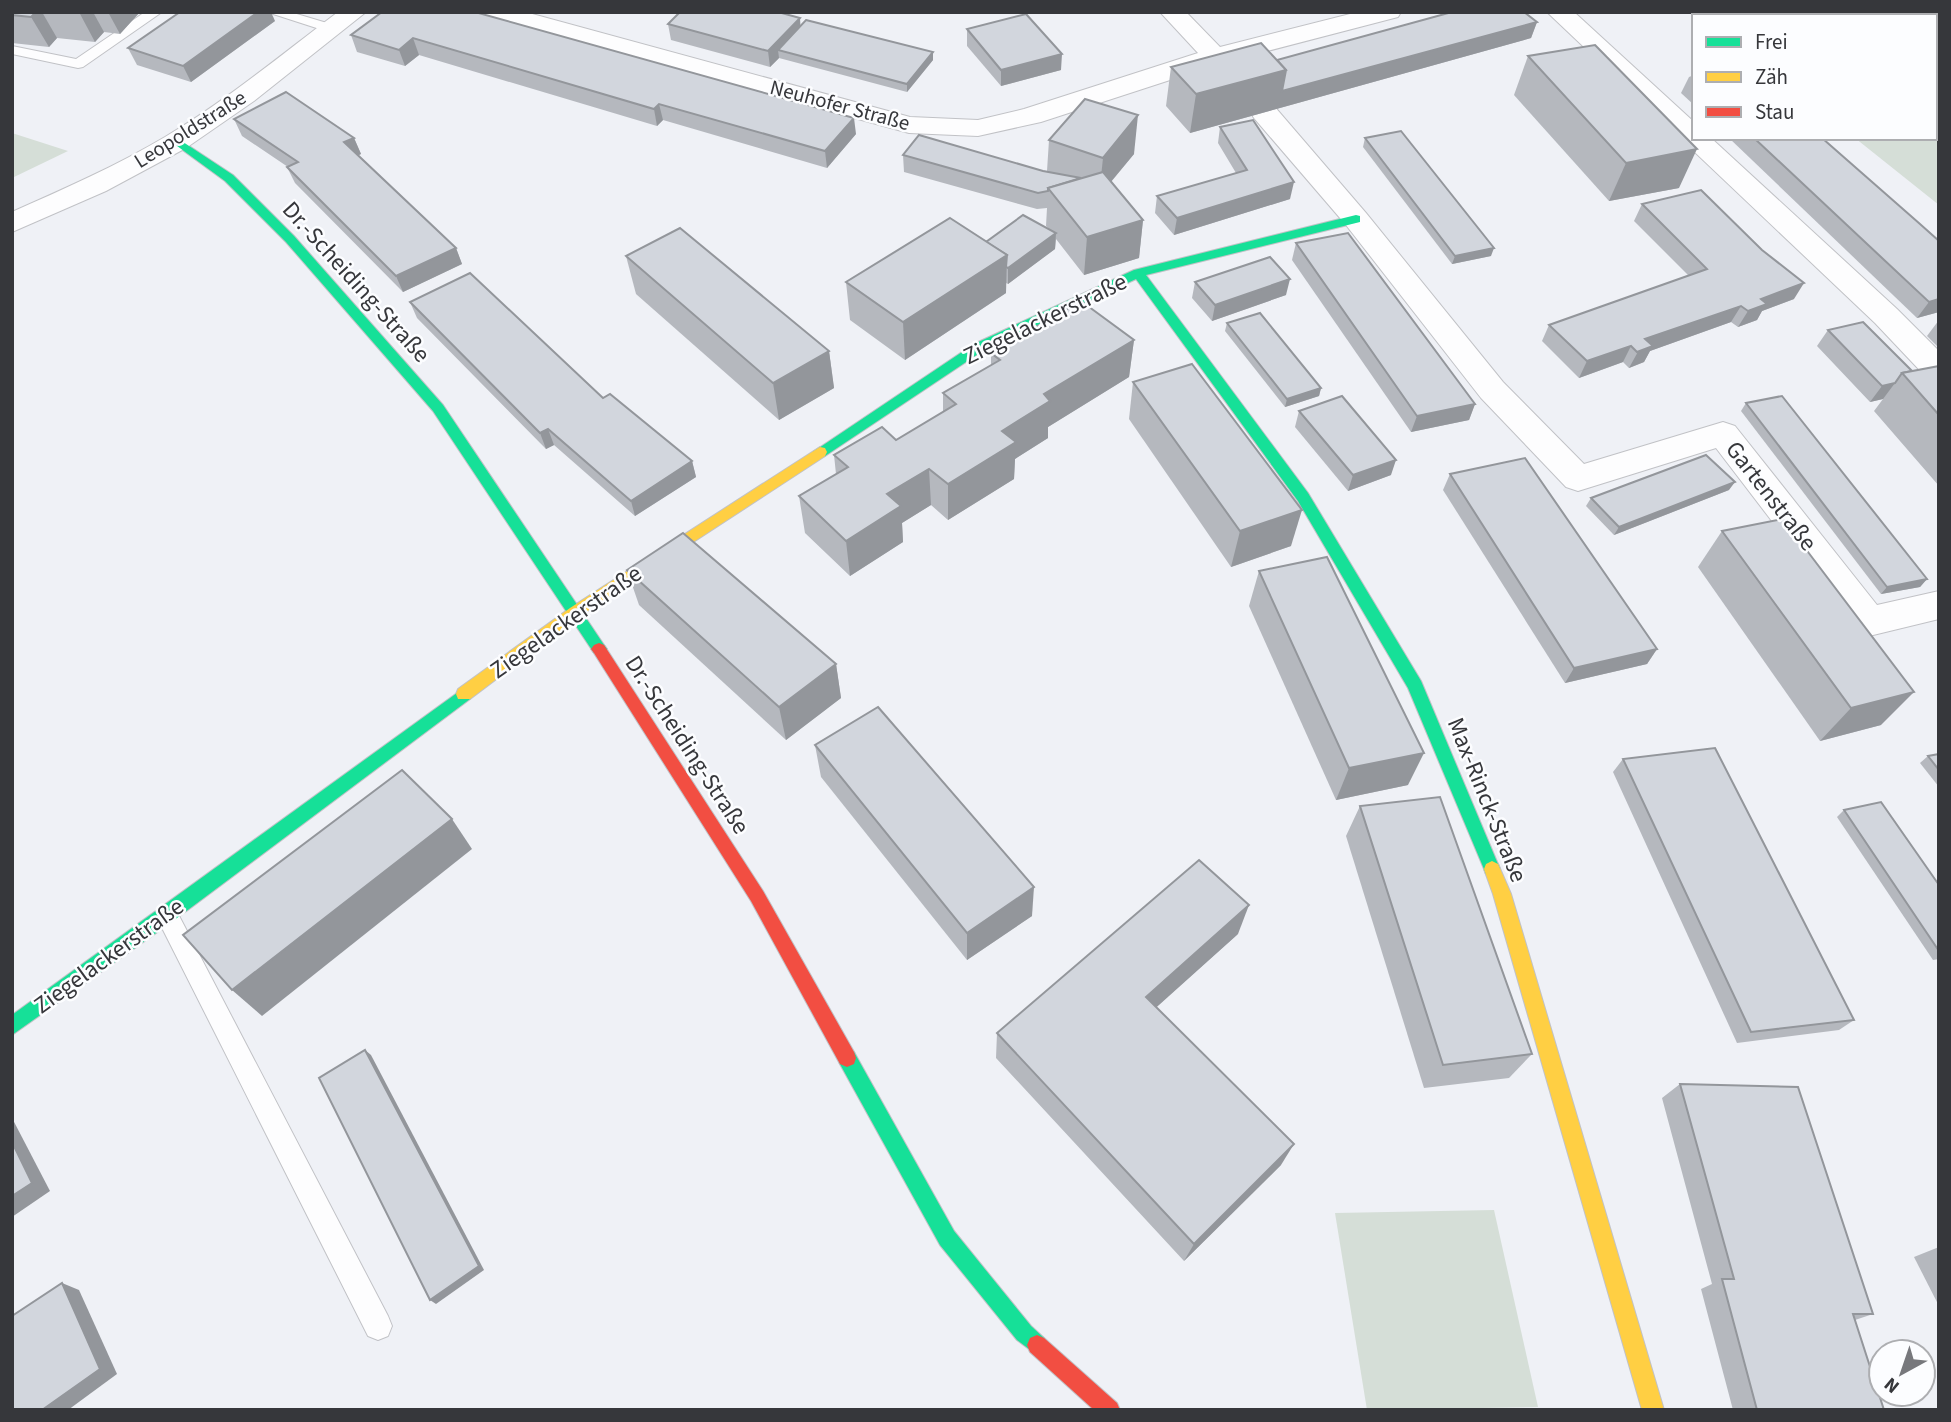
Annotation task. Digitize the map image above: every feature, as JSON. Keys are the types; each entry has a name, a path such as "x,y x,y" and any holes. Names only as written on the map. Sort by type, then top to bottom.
{"street":[{"name":"Leopoldstraße","path":"12,223 104,180 177,141 247,93 354,12"},
{"name":"Neuhofer Straße","path":"495,12 909,125 978,128 1031,116 1216,56 1389,12"},
{"path":"1172,12 1241,85"},
{"path":"1559,12 1692,136"},
{"path":"1264,112 1356,219"},
{"path":"1696,140 1886,316 1939,371"},
{"name":"Dr.-Scheiding-Straße","path":"177,141 229,178 289,239 438,408 575,612 757,896 947,1238 1024,1333 1110,1410"},
{"name":"Ziegelackerstraße","path":"12,1026 167,915 575,612 979,347 1138,273 1356,219"},
{"name":"Gartenstraße","path":"1356,219 1492,390 1578,478 1723,434 1869,621 1939,605"},
{"name":"Max-Rinck-Straße","path":"1138,273 1303,497 1415,686 1502,894 1653,1410"}],"lane":[{"path":"12,50 78,64 155,12"},
{"path":"274,12 332,29"},
{"path":"167,915 378,1326"}],"shaded area":[{"path":"1937,89 1939,90 1939,205 1858,140 1937,140"},
{"path":"12,133 68,151 12,178"},
{"path":"1494,1210 1538,1407 1367,1410 1335,1213"}],"building":[{"path":"12,12 36,12 31,17 12,15"},
{"path":"180,12 258,12 183,66 128,48"},
{"path":"382,12 475,12 854,118 825,151 659,104 654,109 413,38 399,50 351,35"},
{"path":"680,12 778,12 800,18 768,51 668,24"},
{"path":"1452,12 1524,12 1537,22 1282,91 1286,70 1277,60"},
{"path":"1786,12 1788,14 1749,14"},
{"path":"1026,14 1062,54 1001,70 967,29"},
{"path":"806,20 933,52 907,84 778,50"},
{"path":"1261,43 1286,70 1196,94 1171,67"},
{"path":"1595,45 1697,149 1626,163 1528,56"},
{"path":"286,92 354,138 344,142 456,248 396,276 287,167 298,162 234,119"},
{"path":"1085,99 1138,115 1103,158 1049,140"},
{"path":"1253,120 1294,182 1177,218 1157,196 1247,170 1220,127"},
{"path":"1401,131 1494,248 1455,256 1365,138"},
{"path":"919,135 1043,171 1081,178 1038,193 903,155"},
{"path":"1756,140 1824,140 1939,241 1939,299 1929,302"},
{"path":"1103,172 1143,220 1087,237 1048,188"},
{"path":"1701,190 1762,250 1804,283 1761,299 1767,304 1748,311 1741,306 1645,339 1653,346 1637,352 1631,346 1587,361 1549,325 1707,269 1642,204"},
{"path":"1023,215 1056,233 1008,268 1007,255 986,242"},
{"path":"950,218 1007,255 903,322 846,282"},
{"path":"680,228 829,351 773,383 626,256"},
{"path":"1348,233 1475,404 1417,416 1296,243"},
{"path":"1270,257 1290,279 1215,305 1195,282"},
{"path":"470,273 603,398 610,394 692,461 631,501 548,429 540,433 410,302"},
{"path":"1081,301 1134,340 1044,394 1050,401 1002,431 1016,442 948,484 929,469 887,494 901,506 846,541 799,496 848,467 834,455 882,427 896,440 956,404 943,393 1000,360 991,353"},
{"path":"1260,313 1321,388 1287,399 1227,323"},
{"path":"1863,322 1912,371 1902,373 1895,383 1882,386 1828,330"},
{"path":"1192,364 1302,510 1240,531 1133,382"},
{"path":"1939,366 1939,415 1902,373"},
{"path":"1342,396 1396,460 1353,475 1299,411"},
{"path":"1782,396 1927,579 1887,587 1746,403"},
{"path":"1706,455 1735,482 1619,527 1591,498"},
{"path":"1525,458 1657,649 1574,668 1450,474"},
{"path":"1783,519 1914,692 1851,708 1722,531"},
{"path":"683,533 836,664 779,707 627,570"},
{"path":"1327,557 1424,753 1349,768 1259,571"},
{"path":"878,707 1034,887 967,933 815,745"},
{"path":"1715,748 1854,1020 1751,1032 1623,759"},
{"path":"1939,754 1939,770 1928,756"},
{"path":"402,770 452,819 232,990 183,935"},
{"path":"1440,797 1532,1054 1443,1065 1360,806"},
{"path":"1881,802 1939,885 1939,951 1844,810"},
{"path":"1199,860 1249,905 1146,997 1294,1144 1194,1244 997,1033"},
{"path":"365,1050 479,1266 430,1300 319,1078"},
{"path":"1680,1084 1798,1087 1873,1314 1853,1314 1867,1357 1867,1408 1884,1410 1757,1410 1722,1279 1734,1279"},
{"path":"12,1142 32,1183 12,1196"},
{"path":"62,1283 100,1369 42,1410 12,1410 12,1316"}],"traffic: fast":[{"path":"177,141 229,178 290,239 438,408 599,649"},
{"path":"820,452 979,347 1138,273 1356,219"},
{"path":"1138,273 1303,497 1415,686 1492,869"},
{"path":"12,1026 167,915 464,694"},
{"path":"847,1058 947,1238 1024,1333 1037,1345"}],"traffic: slow":[{"path":"464,694 575,612 820,452"},
{"path":"1492,869 1502,894 1653,1410"}],"traffic: jam":[{"path":"599,649 757,896 847,1058"},
{"path":"1037,1345 1110,1410"}]}
